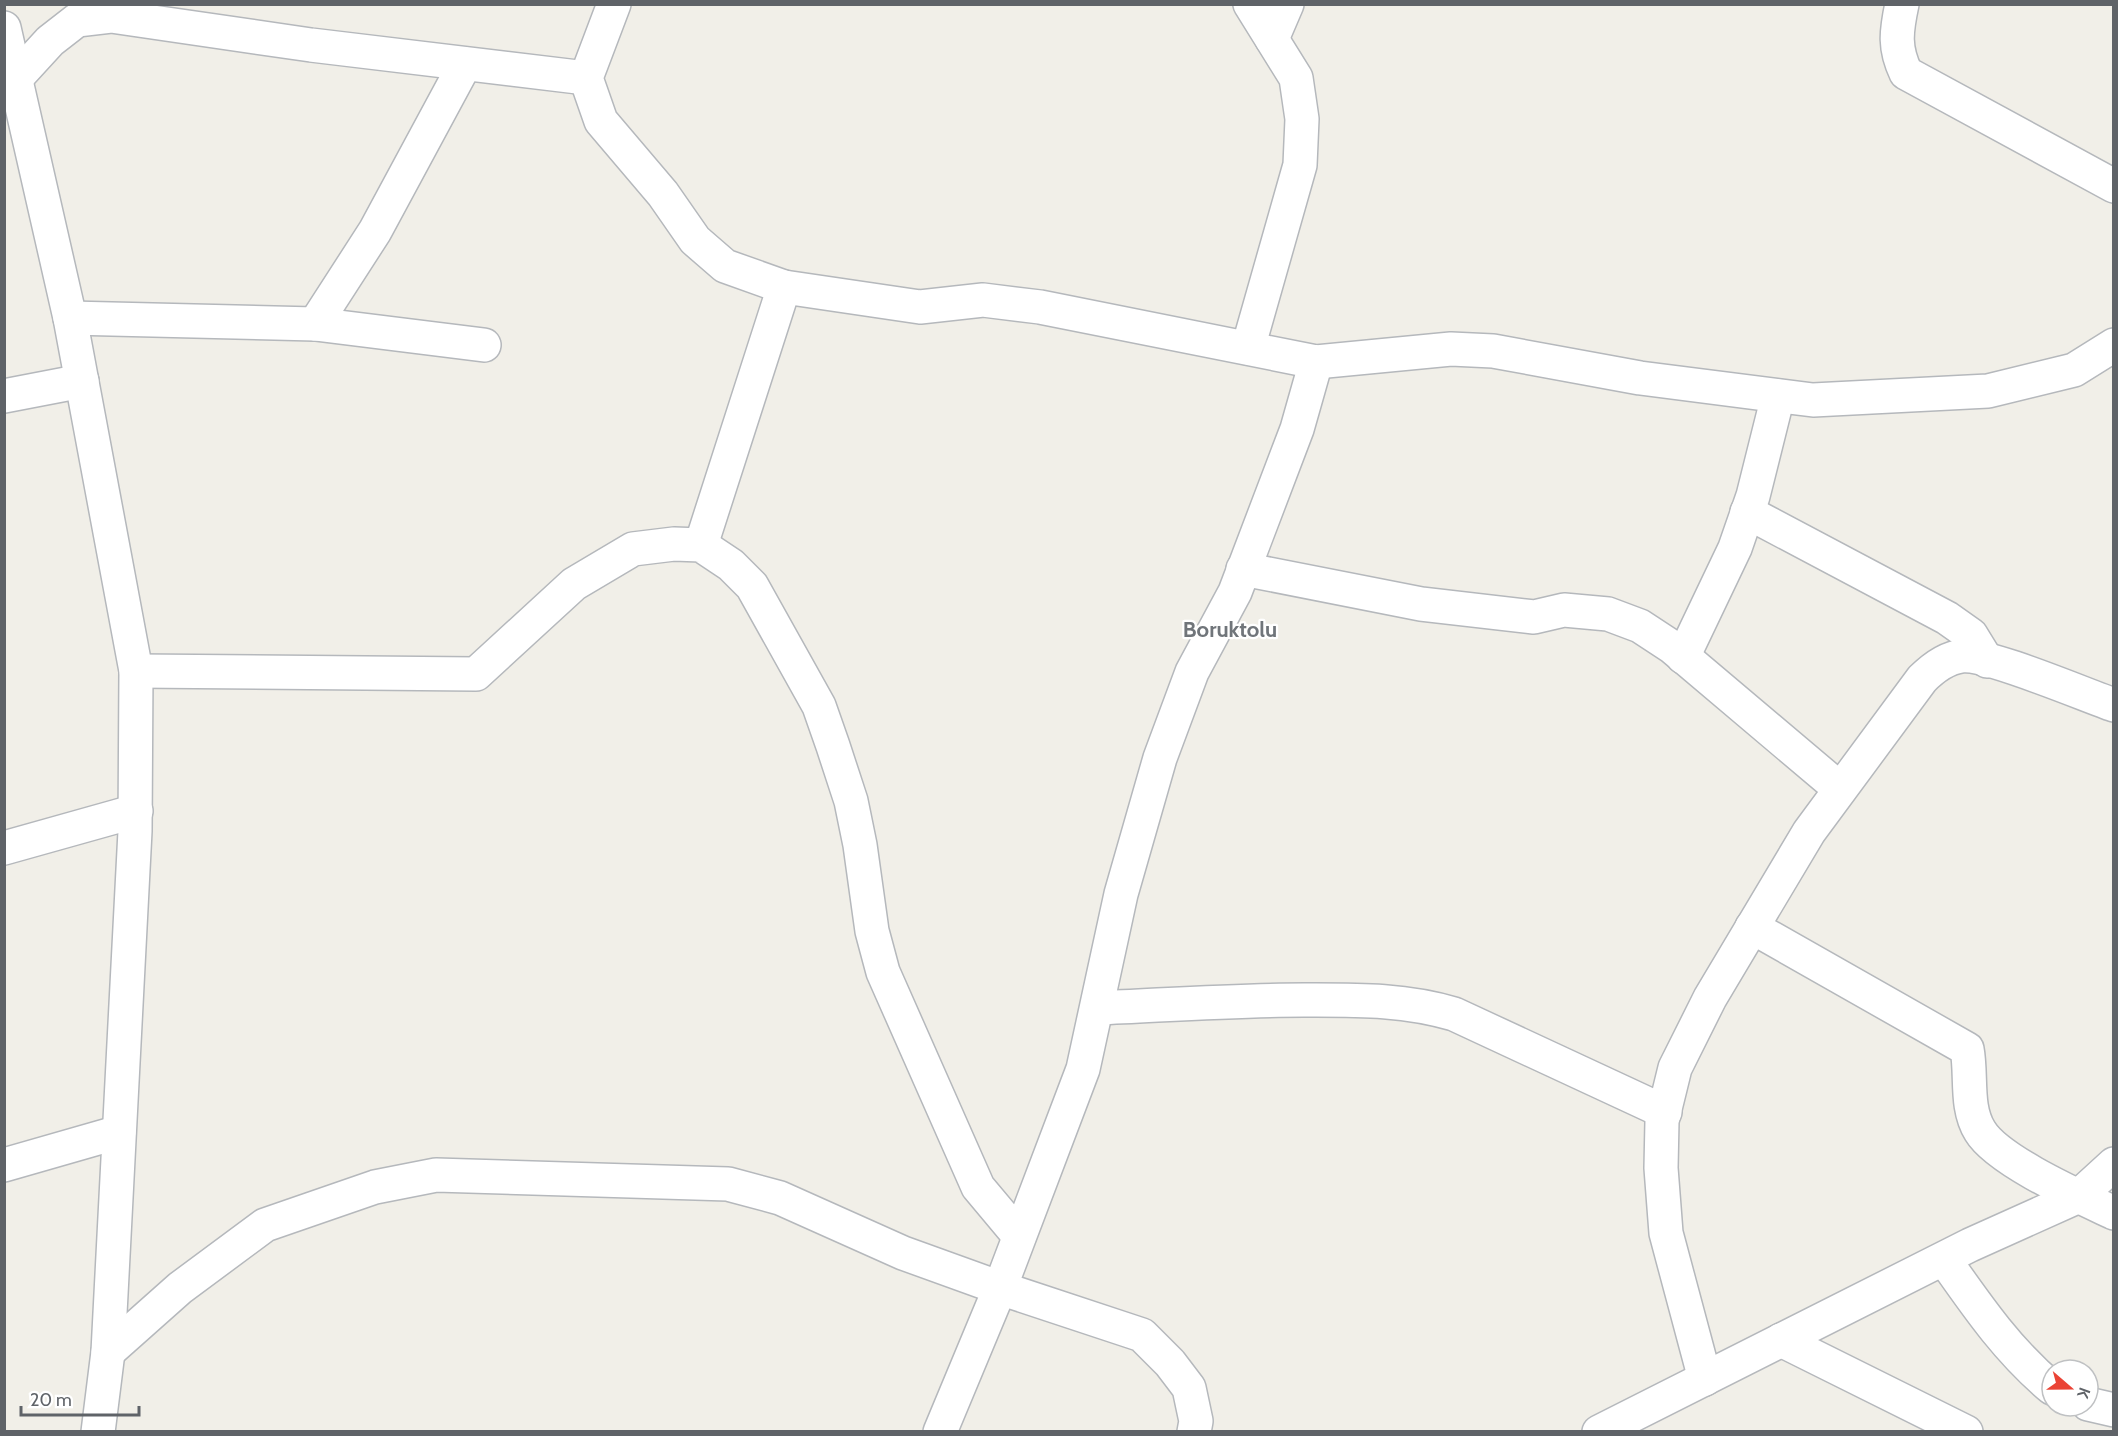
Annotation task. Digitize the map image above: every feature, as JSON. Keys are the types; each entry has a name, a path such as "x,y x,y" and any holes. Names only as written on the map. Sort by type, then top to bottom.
{"street":[{"path":"614,4 586,78 602,121 663,194 695,240 725,266 784,287 920,307 983,300 1029,306 1316,362 1450,349 1493,351 1640,378 1813,400 1988,391 2074,370 2114,345"},
{"path":"1248,348 1300,165 1302,119 1296,78 1250,4"},
{"path":"1272,39 1287,4"},
{"path":"1902,4 1897,26 1897,55 1906,73 2114,186"},
{"path":"17,77 50,41 78,20 101,10 311,45 586,78"},
{"path":"4,28 17,77 70,318 136,671 136,811 108,1352 98,1431"},
{"path":"315,324 375,231 465,64"},
{"path":"701,545 784,287"},
{"path":"70,318 315,324 484,345"},
{"path":"940,1431 1000,1288 1083,1069 1121,894 1160,758 1192,672 1235,592 1297,429 1316,362"},
{"path":"4,396 82,381"},
{"path":"1683,657 1735,549 1778,396"},
{"path":"1747,512 1947,618 1971,634 1988,661"},
{"path":"136,671 476,674 574,584 633,549 674,544 701,545 732,565 752,586 819,706 851,801 860,845 872,931 883,972 978,1187 1019,1236"},
{"path":"1243,569 1421,604 1534,617 1564,610 1608,614 1640,626 1683,657 1840,789"},
{"path":"1705,1379 1666,1233 1661,1168 1665,1112 1675,1068 1710,999 1809,832 1922,679 1935,666 1964,656 1988,661 2114,705"},
{"path":"4,848 136,811"},
{"path":"1752,927 1968,1049 1971,1071 1970,1100 1980,1131 2004,1155 2114,1213"},
{"path":"1098,1008 1279,1000 1390,1000 1425,1005 1454,1014 1665,1112"},
{"path":"4,1165 119,1132"},
{"path":"1599,1431 1944,1259 2079,1196 2114,1164"},
{"path":"108,1352 180,1288 265,1225 375,1187 436,1175 728,1184 780,1198 903,1252 1000,1288 1142,1335 1170,1363 1189,1388 1196,1421 1194,1431"},
{"path":"1944,1259 1989,1324 2022,1362 2040,1378"},
{"path":"1781,1340 1966,1431"}],"district":[{"name":"Boruktolu","path":"1230,629"}]}
